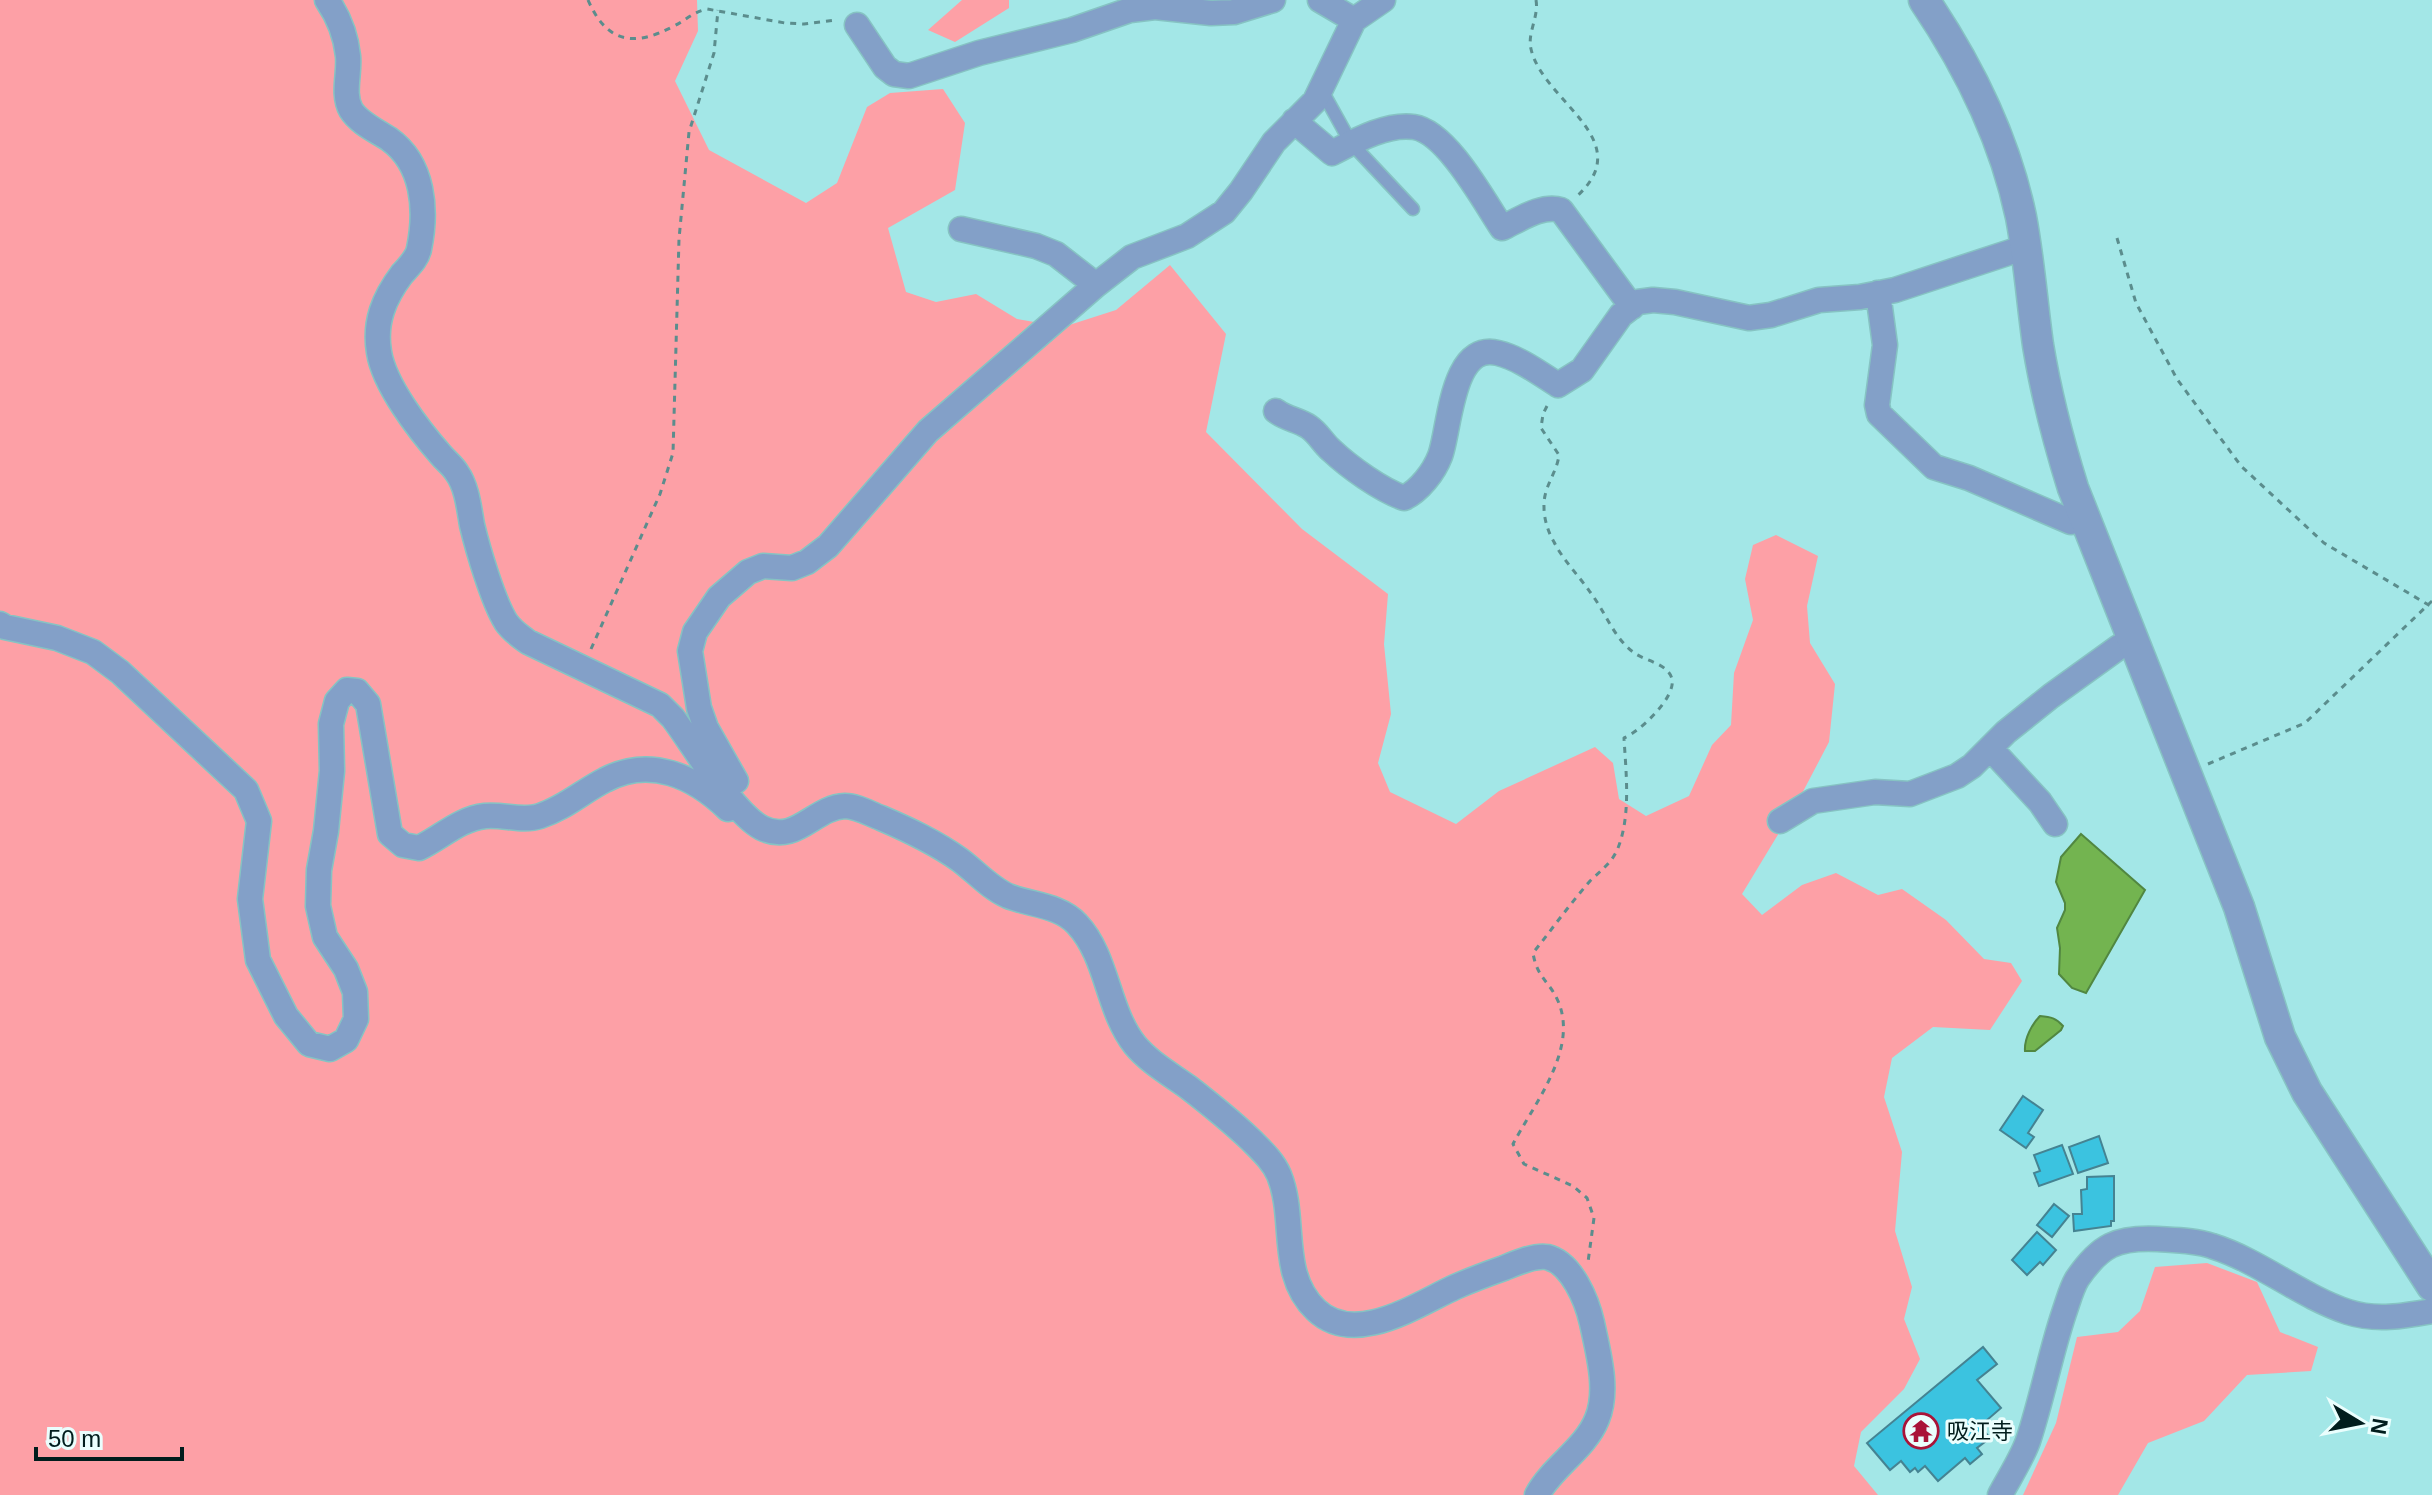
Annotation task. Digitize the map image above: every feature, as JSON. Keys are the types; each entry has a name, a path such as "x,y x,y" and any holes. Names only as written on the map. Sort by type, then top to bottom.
{"street":[{"path":"327,0 342,29 348,57 347,93 350,108 359,119 407,155 419,178 422,218 418,254 394,284 381,309 377,329 379,355 392,387 457,473 487,574 505,620 514,632 528,642 660,705 673,718 740,811 764,829 780,833 797,830 831,810 847,806 930,840 1007,895 1053,909 1075,921 1090,941 1119,1017 1133,1043 1146,1057 1217,1108 1269,1157 1280,1176 1293,1272 1304,1296 1318,1313 1353,1325 1388,1319 1460,1285 1520,1262 1545,1256 1562,1265 1584,1298 1599,1359 1602,1393 1598,1418 1586,1438 1543,1484 1537,1495"},
{"path":"857,25 885,67 894,74 909,76 979,53 1072,30 1130,10 1155,7 1211,13 1234,12 1273,0"},
{"path":"1320,0 1354,20"},
{"path":"740,811 738,784 706,728 690,651 695,632 719,597 748,572 763,566 792,568 807,562 828,546 928,431 1096,285 1132,257 1187,236 1224,212 1274,142 1315,101 1354,20 1383,0"},
{"path":"1924,0 1953,43 1980,98 2004,162 2026,247 2038,343 2054,429 2084,516 2239,907 2280,1037 2307,1092 2432,1286"},
{"path":"1294,121 1322,148 1332,153 1391,129 1412,127 1428,131 1475,186 1502,228 1538,212 1554,208 1561,210 1632,307"},
{"path":"961,229 1036,246 1056,254 1096,285"},
{"path":"1276,411 1313,429 1331,451 1390,493 1404,498 1413,493 1440,457 1448,408 1455,387 1472,359 1484,351 1516,360 1558,385 1582,370 1621,315 1638,302 1675,302 1749,318 1771,315 1819,300 1878,293 2026,247"},
{"path":"1878,293 1885,345 1877,405 1879,414 1934,467 1969,478 2071,522 2084,516"},
{"path":"0,624 57,638 93,652 120,672 246,790 259,821 250,899 258,960 286,1016 309,1044 319,1047 330,1049 346,1040 356,1019 355,992 346,969 325,937 318,906 319,870 332,771 331,724 337,701 347,690 357,691 368,704 390,834 403,845 419,848 459,822 484,816 526,820 541,816 561,808 606,779 629,770 657,768 684,777 710,792 728,810 740,811"},
{"path":"1780,821 1813,801 1875,792 1910,794 1957,776 2051,696 2133,640"},
{"path":"1990,748 2040,802 2055,824"},
{"path":"2000,1495 2027,1444 2054,1343 2075,1283 2089,1262 2105,1247 2118,1241 2141,1238 2210,1245 2236,1255 2315,1299 2350,1313 2376,1317 2410,1316 2432,1311"}],"lane":[{"path":"1321,89 1351,143 1413,209"}],"path":[{"path":"588,0 606,30 623,38 644,40 676,26 696,12 718,10 785,23 804,24 828,19 845,20 857,25"},
{"path":"1536,0 1537,16 1530,40 1531,50 1539,69 1582,120 1598,149 1596,171 1587,187 1561,210"},
{"path":"582,666 654,508 673,453 679,239 689,132 714,53 718,10"},
{"path":"2117,238 2136,303 2177,379 2241,466 2324,543 2431,604 2305,723 2186,773"},
{"path":"1558,385 1543,414 1541,428 1559,455 1544,496 1546,523 1554,544 1593,595 1622,642 1635,654 1668,671 1672,679 1672,690 1650,720 1635,734 1624,738 1627,787 1622,837 1617,851 1608,866 1592,879 1533,953 1536,970 1558,1002 1563,1032 1557,1064 1513,1144 1524,1164 1573,1186 1587,1198 1594,1218 1584,1298"}],"shaded area":[{"path":"0,0 697,0 698,31 675,81 709,150 806,203 837,183 867,107 890,93 943,89 965,123 955,190 888,228 906,292 936,302 976,294 1017,319 1063,327 1116,310 1170,265 1226,334 1206,432 1302,529 1388,594 1384,644 1391,714 1378,763 1390,792 1456,824 1499,791 1595,747 1613,763 1619,799 1646,816 1689,796 1712,745 1731,725 1734,673 1753,620 1745,579 1753,545 1776,535 1818,556 1807,606 1810,643 1835,684 1829,742 1797,803 1742,894 1762,915 1802,885 1836,873 1878,895 1902,889 1946,920 1984,959 2011,963 2022,981 1990,1030 1933,1027 1892,1058 1884,1097 1902,1152 1895,1231 1912,1287 1904,1319 1920,1359 1904,1389 1861,1432 1854,1466 1878,1495 0,1495"},
{"path":"962,0 1009,0 1009,8 955,42 928,30"},
{"path":"2081,834 2145,890 2086,993 2072,988 2059,974 2057,928 2065,910 2056,882 2061,857"},
{"path":"2040,1016 2053,1018 2063,1026 2035,1051 2025,1051 2029,1032"},
{"path":"2207,1263 2257,1282 2280,1332 2318,1347 2311,1371 2247,1375 2204,1421 2148,1443 2118,1495 2023,1495 2056,1423 2077,1337 2118,1332 2140,1311 2155,1267"}],"building":[{"path":"2023,1096 2043,1110 2028,1133 2034,1137 2026,1148 2000,1130"},
{"path":"2099,1136 2108,1163 2078,1173 2069,1147"},
{"path":"2062,1145 2073,1174 2039,1186 2034,1173 2040,1171 2034,1155"},
{"path":"2114,1176 2114,1221 2111,1221 2111,1226 2074,1231 2073,1214 2082,1214 2081,1190 2087,1189 2087,1177"},
{"path":"2054,1204 2069,1216 2052,1237 2037,1225"},
{"path":"2037,1232 2056,1250 2043,1265 2040,1262 2027,1275 2012,1260"},
{"path":"1983,1347 1997,1364 1977,1380 2001,1408 1980,1426 1990,1438 1977,1448 1982,1454 1970,1464 1965,1458 1938,1481 1925,1466 1918,1472 1915,1468 1910,1472 1901,1461 1890,1470 1867,1443"}],"place":[{"name":"吸江寺","path":"1921,1431"}]}
